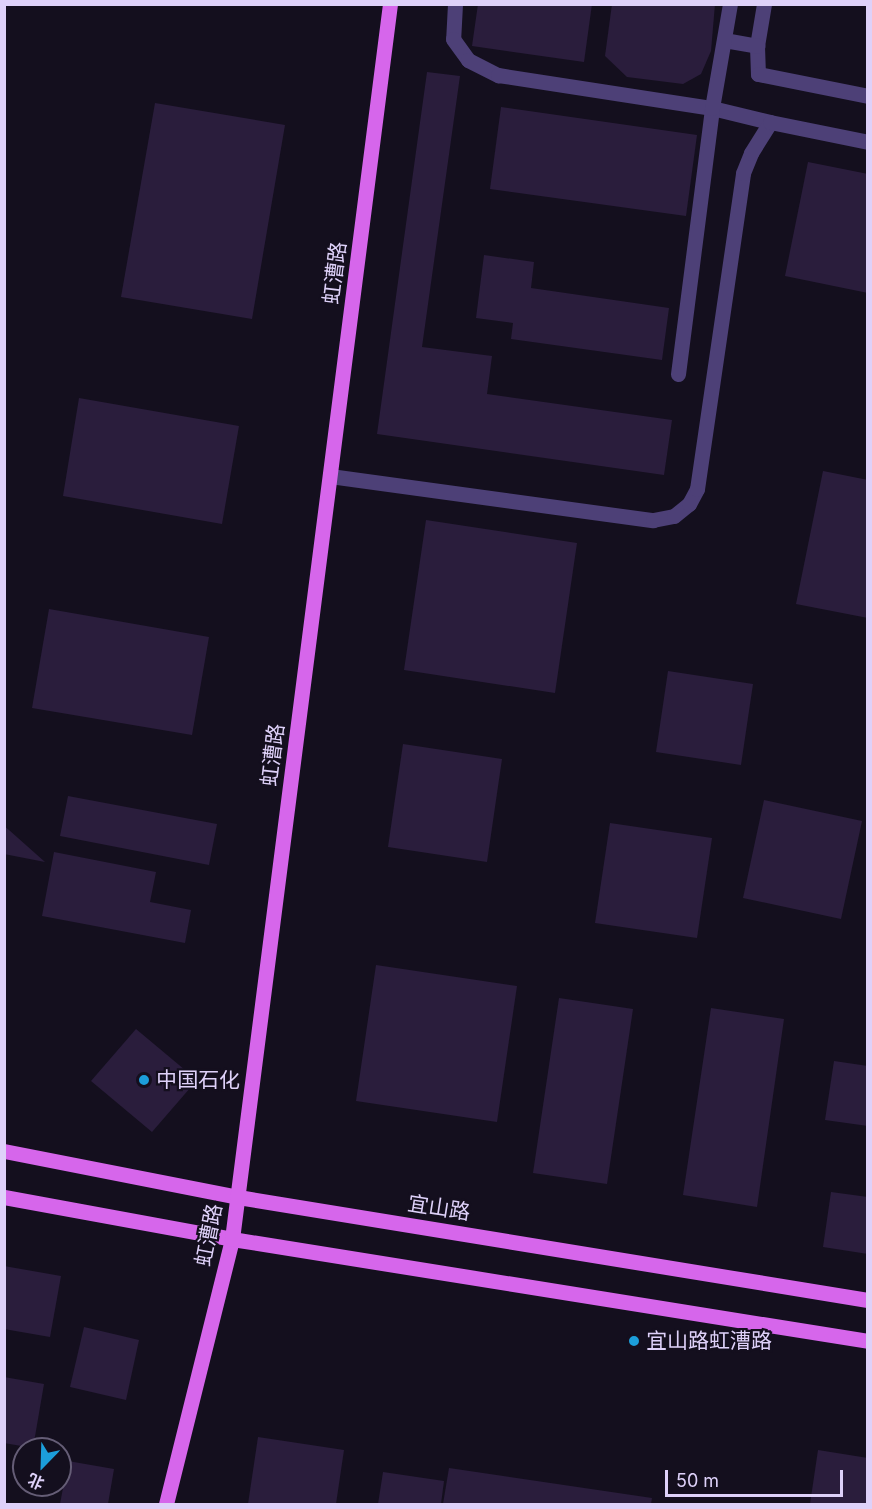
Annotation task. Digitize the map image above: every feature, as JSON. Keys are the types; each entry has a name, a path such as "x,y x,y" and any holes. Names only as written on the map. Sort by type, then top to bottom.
{"main road":[{"name":"虹漕路","path":"166,1504 232,1239 390,4"},
{"name":"宜山路","path":"4,1151 238,1197 867,1300"},
{"path":"4,1197 232,1239 867,1341"}],"lane":[{"path":"455,4 453,39 468,60 498,75 712,108 867,142"},
{"path":"678,374 712,108 730,4"},
{"path":"764,4 757,46 758,74 867,96"},
{"path":"724,40 757,46"},
{"path":"330,476 653,520 674,516 689,504 697,489 743,173 770,122"}],"building":[{"path":"478,4 592,4 584,62 472,46"},
{"path":"612,4 715,4 711,51 701,74 683,84 627,77 605,56"},
{"path":"427,72 460,76 422,347 492,356 487,394 672,420 664,475 377,434"},
{"path":"155,103 285,125 252,319 121,297"},
{"path":"501,107 697,135 686,216 490,189"},
{"path":"808,162 868,174 868,293 785,276"},
{"path":"484,255 534,262 531,288 669,308 662,360 511,339 513,323 476,318"},
{"path":"79,398 239,426 222,524 63,496"},
{"path":"823,471 868,480 868,618 796,604"},
{"path":"426,520 577,543 555,693 404,670"},
{"path":"49,609 209,637 192,735 32,708"},
{"path":"668,671 753,684 741,765 656,752"},
{"path":"403,744 502,759 487,862 388,847"},
{"path":"68,796 217,824 209,865 60,836"},
{"path":"764,800 862,821 841,919 743,898"},
{"path":"610,823 712,838 697,938 595,923"},
{"path":"4,826 9,830 45,862 4,854"},
{"path":"54,852 156,872 150,902 191,910 185,943 42,916"},
{"path":"376,965 517,986 497,1122 356,1101"},
{"path":"559,998 633,1009 607,1184 533,1173"},
{"path":"711,1008 784,1019 757,1207 683,1195"},
{"name":"中国石化","path":"136,1029 197,1080 152,1132 91,1081"},
{"path":"834,1061 868,1066 868,1126 825,1120"},
{"path":"831,1192 868,1197 868,1254 823,1247"},
{"path":"4,1266 61,1276 50,1337 4,1329"},
{"path":"84,1327 139,1340 126,1400 70,1387"},
{"path":"4,1377 44,1384 35,1437 12,1437 12,1444 4,1443"},
{"path":"258,1437 344,1450 336,1504 248,1504"},
{"path":"818,1450 868,1458 868,1504 810,1504"},
{"path":"72,1462 114,1469 108,1504 60,1504 61,1497 72,1497"},
{"path":"449,1468 652,1498 651,1504 443,1504"},
{"path":"383,1472 444,1481 441,1504 378,1504"}],"place":[{"name":"中国石化","path":"144,1080"},
{"name":"宜山路虹漕路","path":"634,1341"}]}
